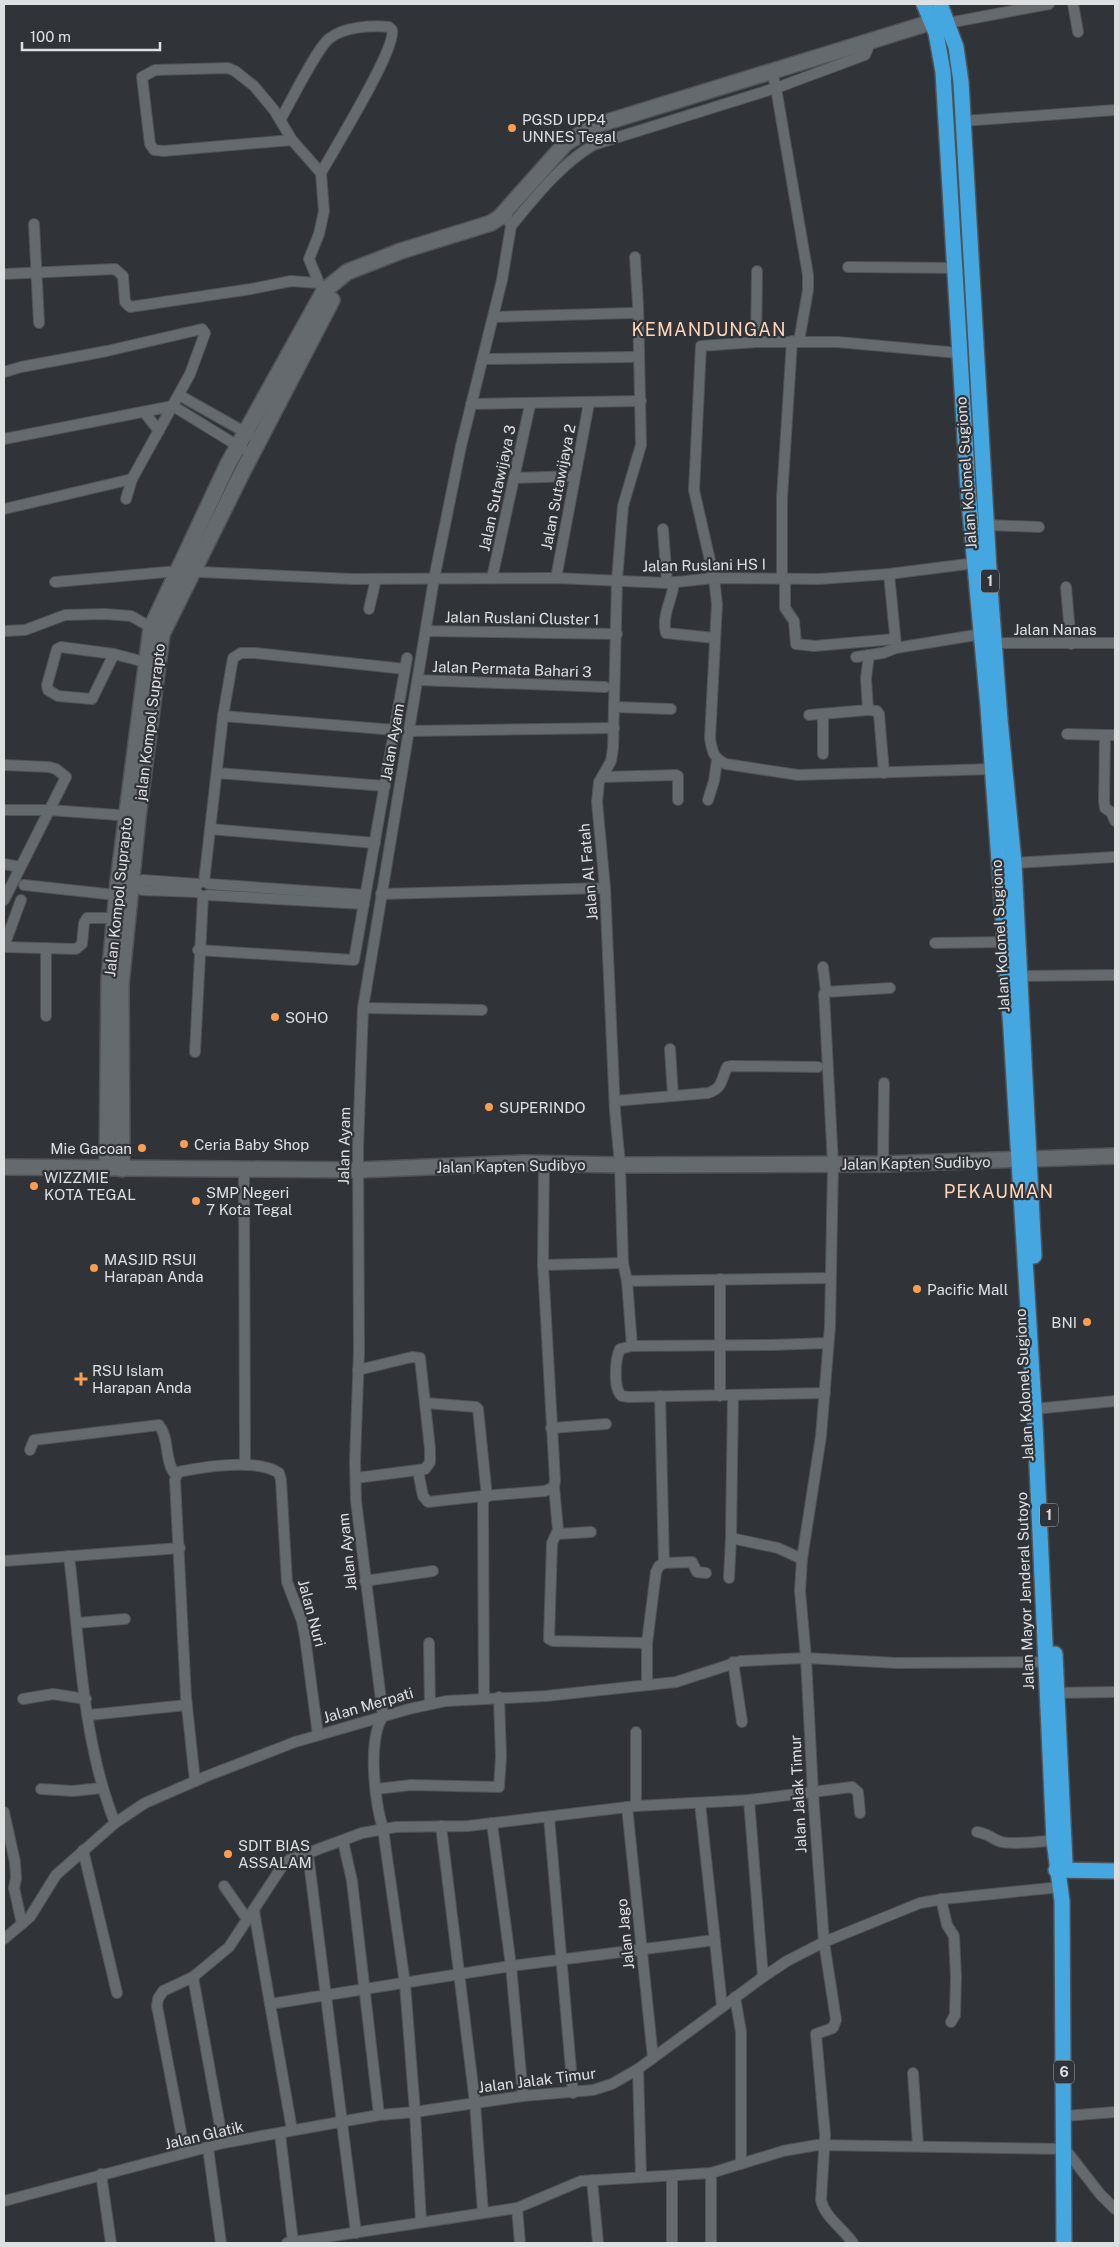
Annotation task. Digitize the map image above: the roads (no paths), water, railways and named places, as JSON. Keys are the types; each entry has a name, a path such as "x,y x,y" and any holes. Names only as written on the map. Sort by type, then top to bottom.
{"highway":[{"name":"Jalan Kolonel Sugiono","path":"924,4 932,22 943,72 956,311 974,562 982,634 1005,942 1024,1160"},
{"name":"Jalan Kolonel Sugiono","path":"940,4 956,47 960,75 973,310 1000,719 1014,863 1020,976 1024,1160"},
{"path":"956,311 973,310"},
{"name":"Jalan Mayor Jenderal Sutoyo","path":"1024,1160 1039,1408 1061,1878"},
{"path":"1061,1878 1115,1871"},
{"name":"6","path":"1061,1878 1065,2116 1064,2243"}],"street":[{"path":"948,23 1048,4"},
{"path":"1073,4 1078,32"},
{"path":"508,219 566,143 586,130 619,118 772,73 860,43 870,43 932,22"},
{"path":"280,120 329,38 352,29 389,26 392,30 391,43 321,173 324,211 319,234 309,259 325,291"},
{"path":"157,631 178,571 325,291 347,272 400,251 508,219 567,165 592,145 776,88 865,55 870,43"},
{"path":"292,140 164,151 154,150 150,144 142,77 155,70 228,68 235,71 254,86 280,120 292,140 321,173"},
{"path":"772,73 808,275 808,290 796,341 782,498 784,608 794,621 795,643 798,645 814,646 896,643 982,634"},
{"path":"963,120 1115,110"},
{"name":"Jalan Ayam","path":"382,1716 365,1581 356,1478 358,1170 363,1008 381,894 414,731 418,680 434,579 471,404 494,317 508,219"},
{"path":"34,224 39,323"},
{"name":"Jalan Al Fatah","path":"632,1346 624,1263 605,888 596,802 599,782 611,761 611,728 614,707 617,634 617,580 623,506 641,446 635,257"},
{"path":"848,266 954,268"},
{"path":"4,274 115,269 123,276 125,302 130,307 251,290 291,281 325,291"},
{"path":"756,342 757,271"},
{"path":"494,317 631,313"},
{"path":"4,372 202,329 204,331 205,337 179,395 132,480 126,499"},
{"path":"959,353 838,342 756,342 701,346 694,490 714,578 717,604 710,738 712,753 717,760 726,764 798,775 992,769"},
{"path":"484,359 632,357"},
{"path":"157,631 194,572 251,454 247,439 179,395"},
{"path":"471,404 530,405 641,401"},
{"name":"Jalan Sutawijaya 2","path":"556,578 589,403"},
{"name":"Jalan Sutawijaya 3","path":"492,578 530,405"},
{"path":"4,439 173,406 247,439"},
{"path":"144,412 160,431"},
{"path":"514,478 575,476"},
{"path":"4,510 132,480"},
{"path":"988,525 1039,527"},
{"path":"663,529 674,595 665,622 666,633 716,638"},
{"name":"Jalan Ruslani HS I","path":"55,582 178,571 376,579 556,578 671,582 714,578 784,578 890,574 974,562"},
{"path":"890,574 896,643"},
{"path":"369,609 376,579"},
{"path":"1066,587 1071,644"},
{"path":"4,630 25,630 65,615 105,614 131,616 157,631"},
{"name":"Jalan Kompol Suprapto","path":"115,1056 109,978 115,918 126,886 145,662 157,631"},
{"name":"jalan Kompol Suprapto","path":"132,816 157,631"},
{"name":"Jalan Ruslani Cluster 1","path":"426,631 617,634"},
{"path":"856,657 868,655 896,643"},
{"name":"Jalan Nanas","path":"995,643 1115,644"},
{"path":"114,654 92,699 58,696 48,690 47,685 59,647 114,654 145,662"},
{"path":"195,1052 198,950 203,889 223,716 230,666 233,658 241,653 405,669"},
{"path":"868,655 866,678 868,710"},
{"path":"198,950 354,960 407,658"},
{"name":"Jalan Permata Bahari 3","path":"418,680 605,687"},
{"path":"614,707 671,709"},
{"path":"809,715 868,710 877,712 879,714 884,773"},
{"path":"823,715 824,754"},
{"path":"223,716 395,730"},
{"path":"414,731 611,728"},
{"path":"1067,734 1110,735 1104,806 1114,815 1115,821"},
{"path":"708,800 714,781 717,760"},
{"path":"4,765 61,771 66,778 49,810 13,865 4,900"},
{"path":"217,773 385,786"},
{"path":"603,777 676,775 678,776 678,800"},
{"path":"4,810 49,810 132,816"},
{"path":"210,829 375,843"},
{"path":"1014,863 1115,857"},
{"path":"24,885 126,886 143,880 168,886 365,900"},
{"name":"jalan Kompol Suprapto","path":"114,1169 115,1056 126,886"},
{"path":"381,894 605,888"},
{"path":"22,900 4,947 80,947 84,923 87,918 115,918"},
{"path":"935,943 1005,942"},
{"path":"46,948 46,1016"},
{"name":"Jalan Jalak Timur","path":"415,2112 523,2096 573,2093 603,2087 638,2069 735,1996 787,1961 824,1942 800,1591 802,1559 821,1436 828,1343 833,1164 824,999 826,992 823,967"},
{"path":"1020,976 1115,975"},
{"path":"826,992 890,988"},
{"path":"363,1008 482,1010"},
{"path":"670,1049 673,1096"},
{"path":"615,1101 716,1090 721,1085 726,1067 818,1067"},
{"path":"883,1164 884,1083"},
{"name":"Jalan Kapten Sudibyo","path":"4,1167 358,1170 544,1163 620,1165 883,1164 1115,1156"},
{"path":"544,1163 544,1265 557,1534 552,1543 550,1640 647,1643"},
{"path":"244,1170 245,1465"},
{"path":"544,1265 624,1263"},
{"path":"627,1281 830,1278"},
{"path":"720,1279 720,1396"},
{"path":"825,1394 629,1397 619,1394 618,1354 622,1348 632,1346 828,1343"},
{"path":"356,1478 418,1470 428,1467 430,1462 426,1403 422,1384 422,1363 417,1356 358,1370"},
{"path":"647,1684 647,1643 656,1572 664,1563 660,1396"},
{"path":"729,1578 732,1538 733,1396"},
{"path":"1039,1408 1115,1401"},
{"path":"426,1403 478,1409 485,1497 484,1699"},
{"path":"552,1428 606,1424"},
{"path":"30,1450 34,1440 159,1425 170,1468 175,1474 187,1705 196,1780"},
{"name":"Jalan Nuri","path":"175,1474 189,1470 245,1465 273,1469 279,1473 287,1582 302,1622 318,1735"},
{"path":"418,1470 423,1496 428,1502 545,1491 554,1487"},
{"path":"557,1534 592,1532"},
{"path":"732,1538 778,1548 802,1559"},
{"path":"4,1561 180,1548"},
{"path":"70,1556 86,1699 95,1760 102,1788 115,1823"},
{"path":"664,1563 692,1562 696,1572 706,1572"},
{"path":"365,1581 433,1571"},
{"path":"78,1623 125,1620"},
{"path":"429,1643 430,1704"},
{"name":"Jalan Merpati","path":"4,1939 36,1909 56,1875 115,1823 145,1803 196,1780 318,1735 382,1716 430,1704 499,1697 546,1696 692,1678 732,1662 806,1658 896,1663 1051,1662"},
{"path":"732,1662 742,1722"},
{"path":"1052,1693 1115,1692"},
{"path":"23,1699 53,1694 86,1699"},
{"path":"377,1789 410,1785 499,1787 502,1757 499,1697"},
{"path":"89,1715 187,1705"},
{"path":"382,1716 376,1732 377,1789 405,1984 421,2222"},
{"name":"Jalan Jago","path":"636,1732 631,1807 641,1951 653,2058"},
{"path":"42,1788 73,1791 102,1788"},
{"path":"185,2154 157,2006 158,1999 164,1991 193,1977 229,1947 266,1889 283,1865 289,1860 362,1833 383,1829 492,1823 631,1807 749,1800 855,1788 860,1812"},
{"path":"749,1800 763,1977"},
{"path":"700,1803 722,2006"},
{"path":"4,1812 15,1862 16,1878 14,1888 22,1924"},
{"path":"549,1817 573,2093"},
{"path":"492,1823 511,1966 523,2096"},
{"path":"441,1826 461,1975 475,2103 483,2213"},
{"path":"977,1832 990,1835 999,1841 1008,1843 1059,1840"},
{"path":"343,1841 352,1881 379,2115"},
{"path":"83,1850 116,1993"},
{"path":"308,1854 356,2233"},
{"path":"853,2243 834,2223 822,2206 825,2146 816,2034 833,2028 836,2020 824,1942 920,1903 1061,1878"},
{"path":"224,1886 251,1915 270,2004 292,2130"},
{"path":"941,1899 947,1925 954,1936 955,2015 951,2022"},
{"path":"270,2004 511,1966 641,1951 715,1940"},
{"path":"193,1977 223,2143"},
{"path":"735,1996 742,2041 741,2164"},
{"path":"638,2069 641,2177"},
{"path":"913,2073 918,2146"},
{"name":"Jalan Glatik","path":"4,2201 100,2174 223,2143 379,2115 415,2112"},
{"path":"1065,2116 1115,2112"},
{"path":"280,2134 290,2243 334,2240 356,2233 517,2208 547,2197 568,2185 592,2180 711,2173 783,2151 825,2146 1064,2149 1100,2194 1115,2209"},
{"path":"208,2148 222,2243"},
{"path":"711,2173 711,2243"},
{"path":"100,2174 111,2243"},
{"path":"672,2176 672,2243"},
{"path":"592,2180 598,2243"},
{"path":"517,2208 520,2243"}],"place":[{"name":"PGSD UPP4 UNNES Tegal","path":"512,128"},
{"name":"SOHO","path":"275,1017"},
{"name":"SUPERINDO","path":"489,1107"},
{"name":"Ceria Baby Shop","path":"184,1144"},
{"name":"Mie Gacoan","path":"142,1148"},
{"name":"WIZZMIE KOTA TEGAL","path":"34,1186"},
{"name":"SMP Negeri 7 Kota Tegal","path":"196,1201"},
{"name":"MASJID RSUI Harapan Anda","path":"94,1268"},
{"name":"Pacific Mall","path":"917,1289"},
{"name":"BNI","path":"1087,1322"},
{"name":"RSU Islam Harapan Anda","path":"81,1379"},
{"name":"SDIT BIAS ASSALAM","path":"228,1854"}],"district":[{"name":"KEMANDUNGAN","path":"709,329"},
{"name":"PEKAUMAN","path":"999,1191"}]}
